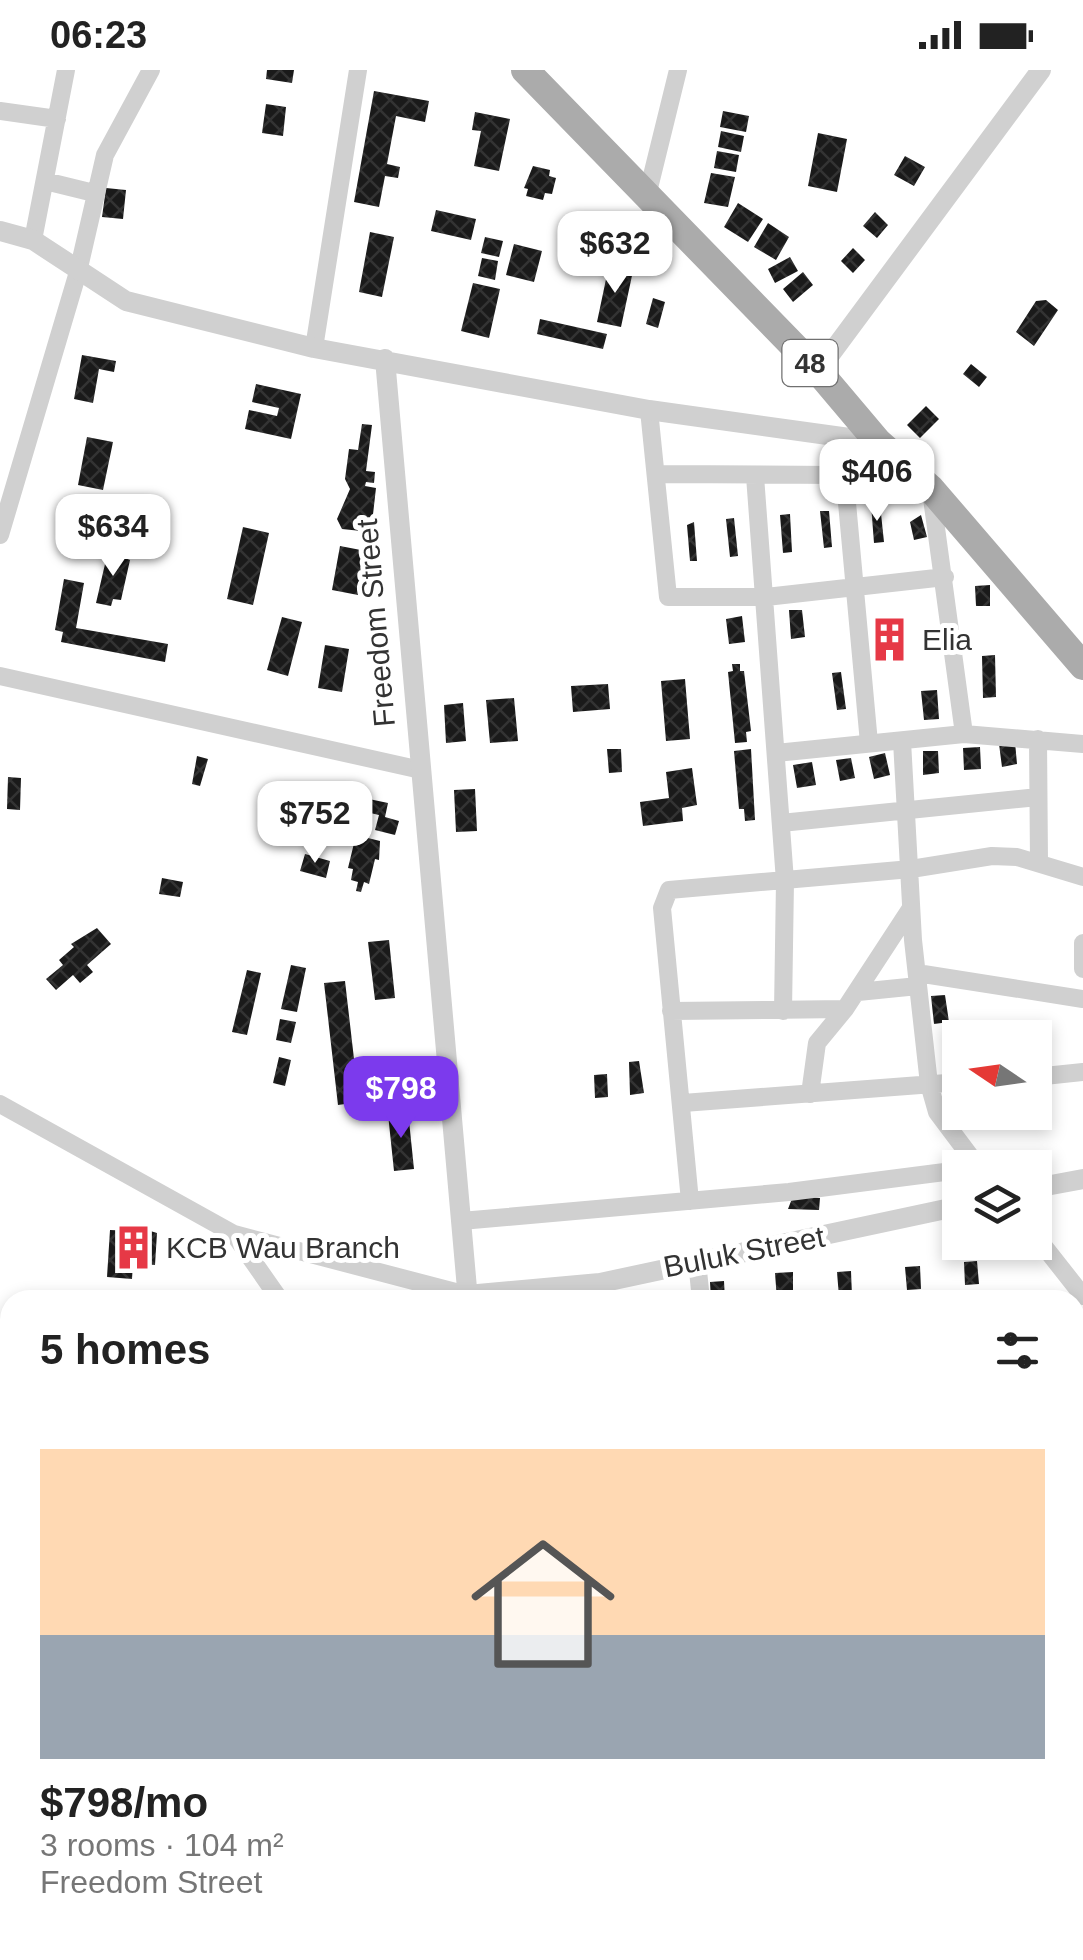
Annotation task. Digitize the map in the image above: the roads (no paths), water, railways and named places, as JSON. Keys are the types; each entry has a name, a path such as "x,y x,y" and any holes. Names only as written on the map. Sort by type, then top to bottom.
{"main road":[{"name":"48","path":"525,70 818,371 878,442 931,489 1083,666"}],"street":[{"path":"33,240 66,70"},
{"path":"0,535 78,272 94,194 117,127 151,70"},
{"path":"314,348 358,70"},
{"path":"647,196 678,70"},
{"path":"818,371 1041,70"},
{"path":"0,111 56,118"},
{"path":"45,181 94,194"},
{"path":"0,231 33,240 126,301 314,348 649,410 878,442"},
{"name":"Freedom Street","path":"385,360 467,1290"},
{"path":"649,410 668,598 766,597 945,576"},
{"path":"656,474 841,477 856,589 869,743"},
{"path":"756,476 785,881 783,1011"},
{"path":"931,489 964,734"},
{"path":"0,676 421,770"},
{"path":"776,753 964,734 1083,744"},
{"path":"1038,739 1040,862"},
{"path":"902,740 917,979 929,1084 937,1112 965,1150"},
{"path":"781,823 1038,797"},
{"path":"690,1201 664,897 678,886 912,869 992,856 1040,862 1083,877"},
{"path":"810,1094 817,1043 858,992 912,907"},
{"path":"1083,943 1083,969"},
{"path":"858,992 917,979 1083,998"},
{"path":"671,1011 845,1009"},
{"path":"1052,1075 1083,1072"},
{"path":"682,1103 942,1083"},
{"path":"0,1104 234,1234 439,1290"},
{"path":"461,1221 690,1201 942,1172"},
{"path":"1052,1185 1083,1179"},
{"name":"Buluk Street","path":"553,1290 942,1210"},
{"path":"234,1234 273,1290"},
{"path":"1052,1257 1078,1290"},
{"path":"698,1261 700,1290"}],"place":[{"name":"Elia","path":"889,640"},
{"name":"KCB Wau Branch","path":"133,1248"}]}
